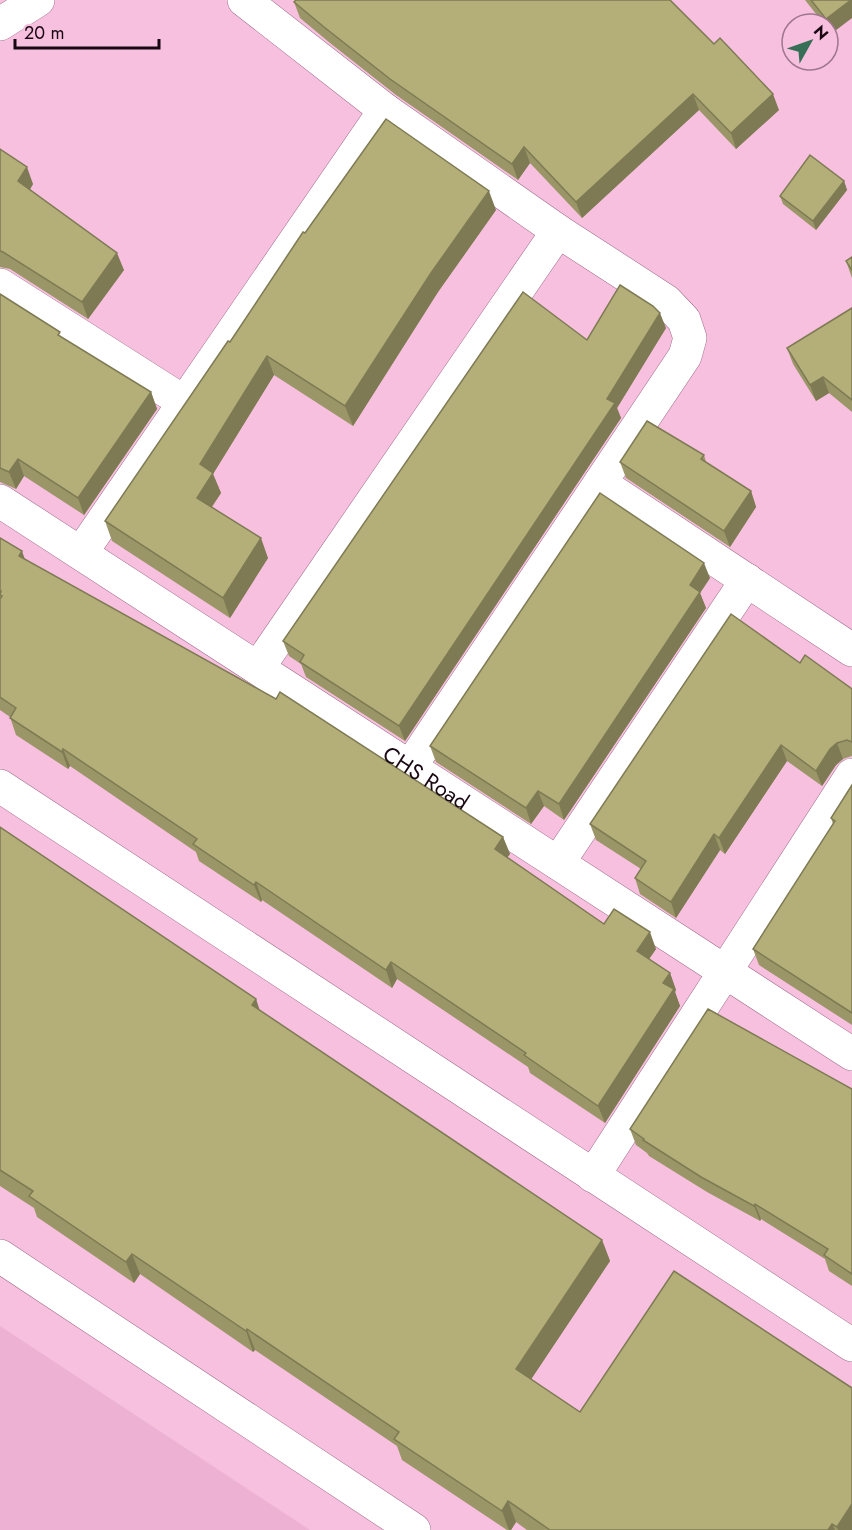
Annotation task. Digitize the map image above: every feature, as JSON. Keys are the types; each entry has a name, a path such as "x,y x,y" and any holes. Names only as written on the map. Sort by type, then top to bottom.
{"street":[{"path":"0,24 38,0"},
{"path":"244,0 385,110 558,231 666,301 684,320 690,339 685,356 410,767"},
{"path":"81,553 385,110"},
{"path":"258,668 558,231"},
{"path":"0,285 184,402"},
{"path":"600,483 852,650"},
{"name":"CHS Road","path":"0,501 852,1054"},
{"path":"558,863 747,580"},
{"path":"593,1176 852,775"},
{"path":"0,786 852,1345"},
{"path":"0,1256 414,1530"}],"shaded area":[{"path":"0,1326 310,1530 0,1530"}],"building":[{"path":"296,0 670,0 714,44 720,38 773,94 731,133 693,94 576,202 524,147 512,164 390,79 294,2"},
{"path":"811,0 851,0 835,12 820,12"},
{"path":"386,119 489,191 431,273 345,406 267,356 200,464 213,473 197,498 261,538 223,598 105,521 228,341 230,342 303,232 305,233"},
{"path":"0,149 27,167 18,181 117,253 82,302 0,251"},
{"path":"810,155 844,181 813,221 780,196"},
{"path":"852,257 852,270 846,261"},
{"path":"620,285 660,313 607,399 615,403 399,726 300,662 304,655 283,641 523,292 587,340"},
{"path":"0,294 60,332 58,335 151,392 78,498 18,459 9,472 0,468"},
{"path":"852,308 852,400 823,377 810,385 787,348"},
{"path":"647,421 704,455 701,459 751,491 724,531 620,462"},
{"path":"600,493 704,563 690,585 700,592 559,804 538,791 526,808 430,746"},
{"path":"0,538 22,551 19,556 276,699 280,692 503,837 495,849 604,924 614,909 650,932 637,951 670,973 663,983 674,989 598,1106 524,1055 526,1053 391,962 386,970 256,882 254,885 193,844 197,839 63,749 62,752 10,718 16,708 0,697 0,599 2,596 0,595"},
{"path":"731,614 800,663 805,655 852,689 852,742 847,740 837,743 830,749 816,771 781,745 719,838 714,834 671,902 635,878 646,861 590,824"},
{"path":"852,785 852,1013 753,949 835,821 831,818"},
{"path":"0,827 256,999 252,1005 602,1240 516,1369 580,1412 674,1271 852,1388 852,1504 837,1527 832,1524 828,1530 550,1530 508,1501 502,1511 394,1439 399,1432 247,1329 246,1331 132,1254 126,1262 29,1196 33,1191 0,1170"},
{"path":"708,1009 852,1089 852,1274 824,1255 828,1249 755,1204 754,1206 701,1177 643,1140 630,1129"}]}
